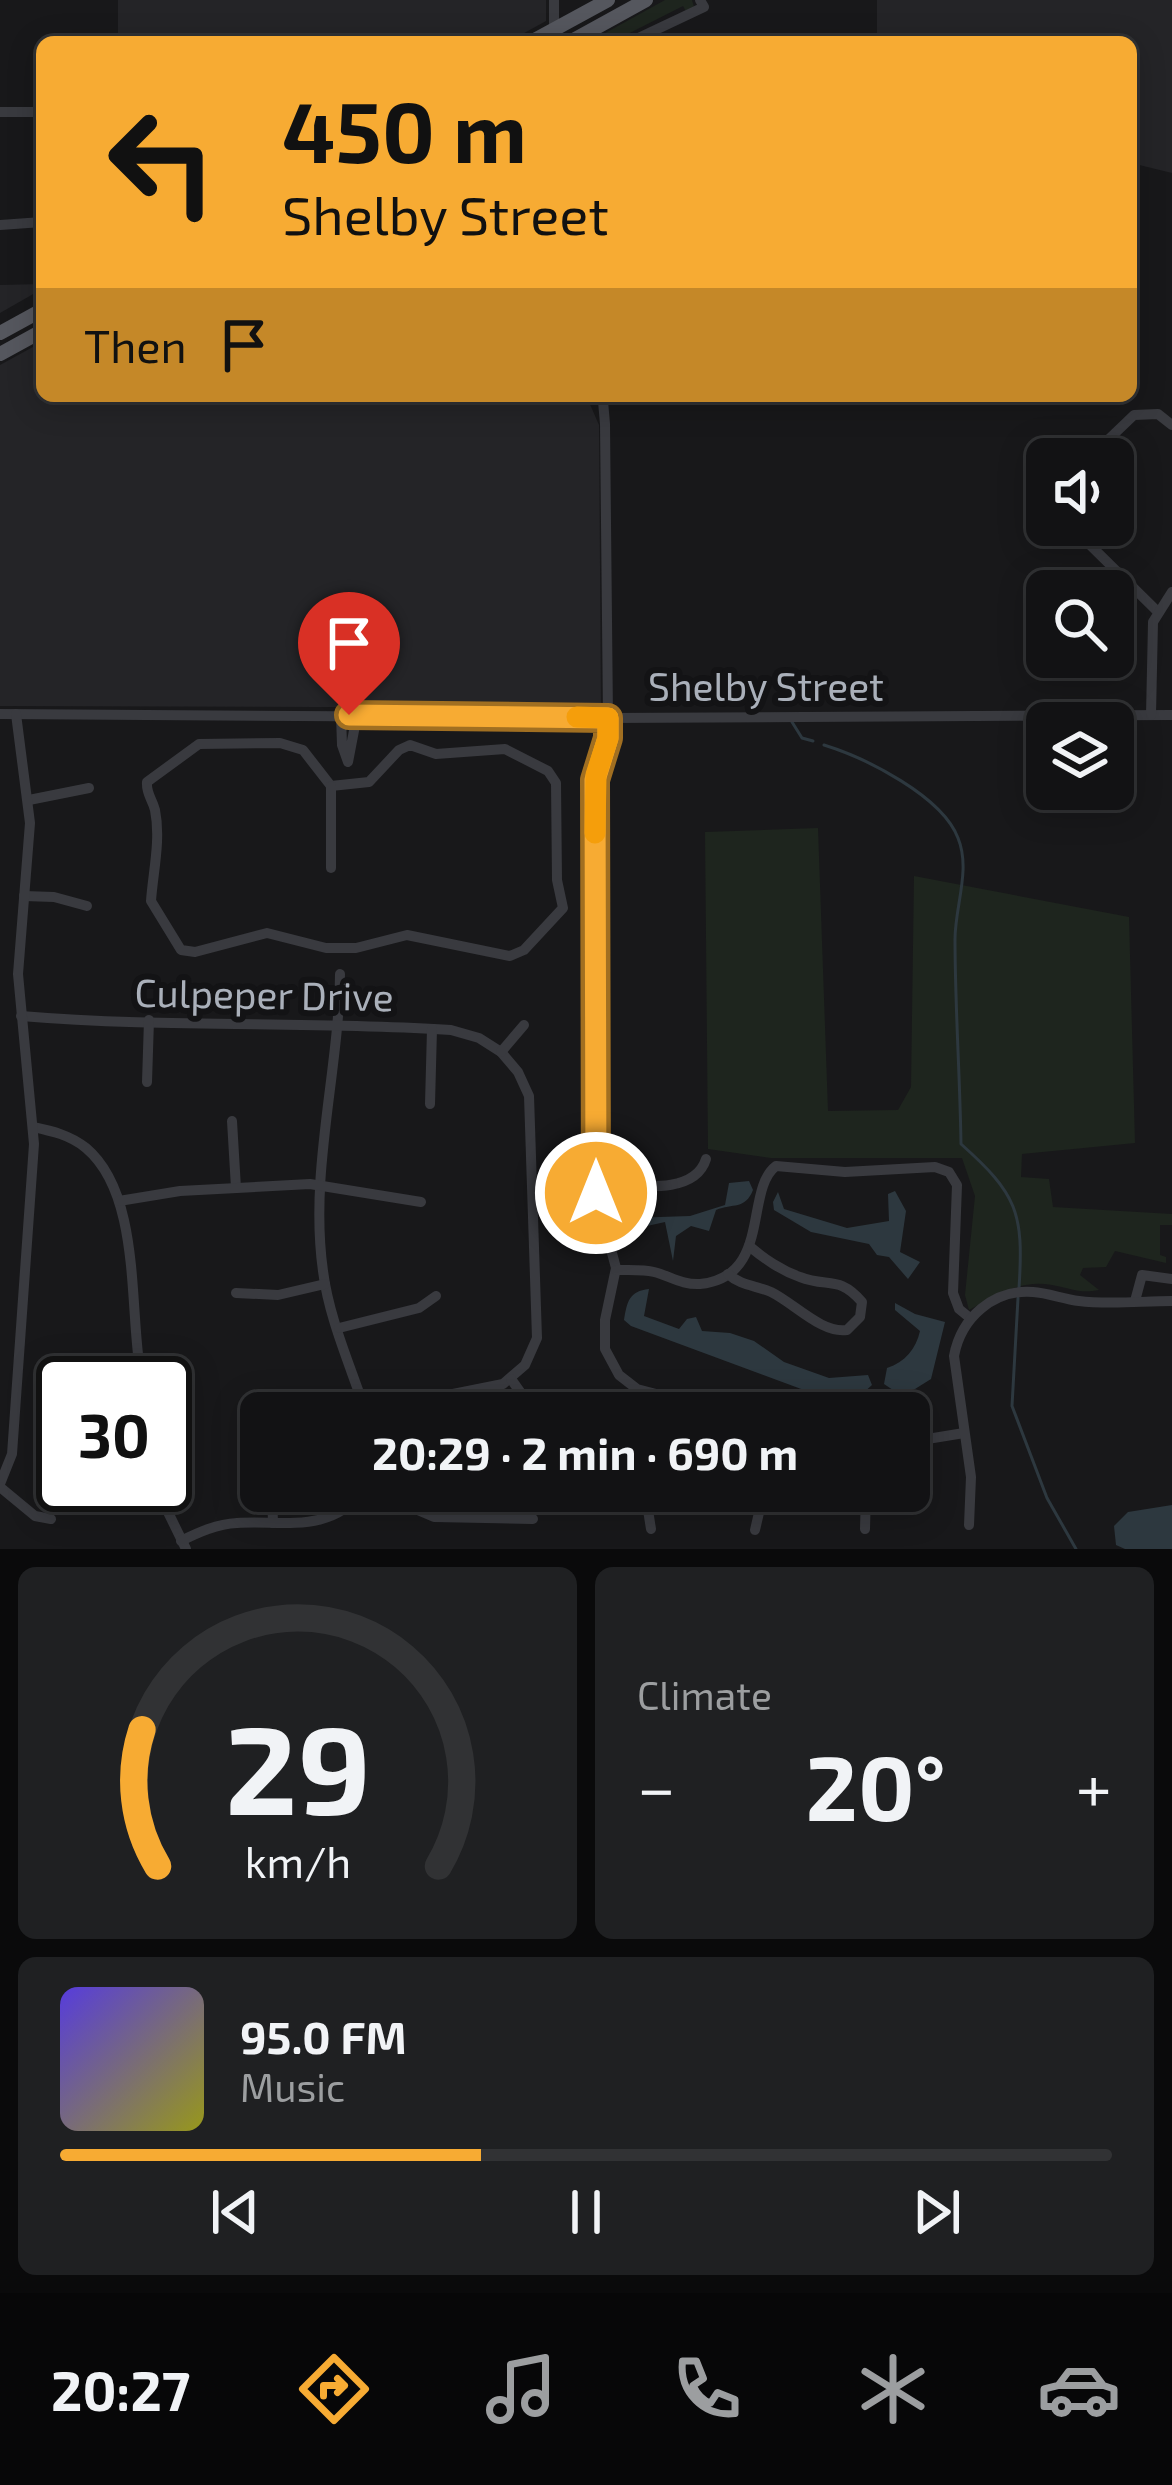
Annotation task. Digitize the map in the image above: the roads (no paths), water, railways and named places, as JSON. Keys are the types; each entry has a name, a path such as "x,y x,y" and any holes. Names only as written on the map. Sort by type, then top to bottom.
{"main road":[{"path":"554,36 608,0"},
{"path":"581,36 646,0"},
{"path":"0,333 36,313"},
{"path":"0,354 36,334"}],"street":[{"path":"554,0 554,36"},
{"path":"643,36 704,7 700,0"},
{"path":"0,112 36,112"},
{"path":"0,225 36,222"},
{"path":"603,402 608,738 595,780 596,1184 616,1270 605,1349 628,1384 645,1392"},
{"path":"1110,438 1131,417 1160,415 1172,425"},
{"path":"1090,546 1157,611"},
{"path":"1151,715 1151,629 1157,611 1172,592"},
{"name":"Shelby Street","path":"0,714 1172,715"},
{"path":"16,714 30,837 19,957 33,1178 12,1454 0,1486 34,1516 51,1520"},
{"path":"341,715 348,762"},
{"path":"348,786 357,715"},
{"path":"331,868 332,786 308,755 287,743 202,744 146,785 155,813 156,879 151,898 176,945 195,952 268,933 324,948 356,948 409,935 512,956 523,951 563,908 557,880 556,784 548,771 504,748 436,754 410,745 400,749 369,782 332,786"},
{"path":"28,800 88,788"},
{"path":"25,896 54,897 86,907"},
{"path":"340,974 326,1105 321,1253 325,1284 359,1392"},
{"name":"Culpeper Drive","path":"21,1016 95,1022 431,1029 470,1034 501,1052"},
{"path":"147,1082 149,1020"},
{"path":"470,1392 511,1379 531,1355 538,1328 529,1186 532,1112 521,1077 501,1052 524,1025"},
{"path":"430,1104 431,1029"},
{"path":"232,1121 236,1188"},
{"path":"33,1127 65,1135 87,1149 119,1201 129,1244 138,1356"},
{"path":"596,1184 682,1184 698,1175 706,1159"},
{"path":"616,1270 652,1271 692,1284 728,1274 749,1246 766,1175 775,1166 845,1172 935,1167 949,1172 958,1190 952,1293 959,1309 970,1318"},
{"path":"119,1201 236,1188 323,1185 421,1202"},
{"path":"728,1274 837,1331 849,1329 862,1312 859,1298 844,1284 803,1279 749,1246"},
{"path":"1135,1301 1142,1275 1172,1280"},
{"path":"236,1293 284,1294 325,1284"},
{"path":"969,1526 971,1477 954,1356 970,1318 993,1300 1021,1292 1086,1302 1172,1301"},
{"path":"338,1328 419,1308 436,1296"},
{"path":"511,1379 520,1392"},
{"path":"930,1439 964,1433"},
{"path":"168,1512 184,1545 226,1524 326,1520 341,1512"},
{"path":"273,1512 273,1523"},
{"path":"424,1512 533,1519"},
{"path":"648,1512 651,1529"},
{"path":"755,1530 759,1512"},
{"path":"865,1512 865,1528"}],"waterway":[{"path":"792,722 802,738 813,741"},
{"path":"824,745 881,769 920,794 949,822 958,838 963,863 955,939 961,1144 994,1177 1013,1206 1020,1240 1019,1288"},
{"path":"1018,1298 1012,1406 1047,1498 1076,1549"}]}
